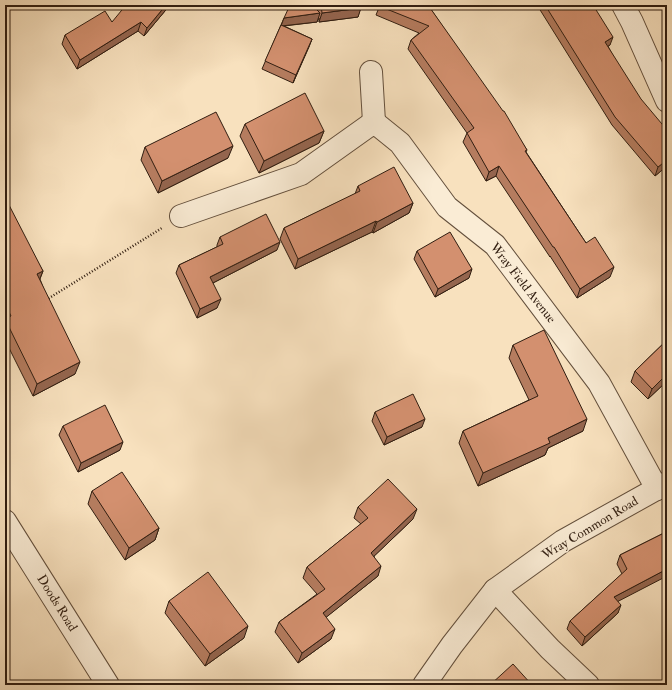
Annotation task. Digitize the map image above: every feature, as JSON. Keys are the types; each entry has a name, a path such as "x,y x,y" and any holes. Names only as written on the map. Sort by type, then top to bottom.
{"street":[{"path":"628,14 667,101"},
{"path":"181,216 301,174 374,122 371,72"},
{"name":"Wray Field Avenue","path":"374,122 400,143 447,207 495,245 599,383 662,486"},
{"name":"Wray Common Road","path":"424,685 452,645 495,590 563,541 662,486"},
{"name":"Doods Road","path":"5,520 108,685"},
{"path":"495,590 550,649 588,685"}],"path":[{"path":"46,300 181,216"}],"building":[{"path":"126,5 166,5 147,28 141,22 80,60 65,35 105,11 112,22"},
{"path":"290,5 312,5 320,13 284,18"},
{"path":"321,5 361,5 361,8 322,13"},
{"path":"428,5 504,111 527,150 525,151 586,243 595,237 614,267 580,289 554,247 499,166 489,172 467,133 474,128 411,40 429,26 379,6"},
{"path":"545,5 593,5 613,37 605,42 641,99 667,130 667,160 658,167 615,117"},
{"path":"281,25 312,39 296,75 265,61"},
{"path":"305,93 324,131 264,161 245,124"},
{"path":"216,112 233,146 162,181 145,147"},
{"path":"394,167 413,203 377,222 376,221 298,259 284,228 360,191 358,186"},
{"path":"9,205 43,271 37,274 80,362 37,384 5,319 11,316 5,304 5,207"},
{"path":"266,214 280,242 210,277 221,299 200,309 179,265 223,244 220,237"},
{"path":"450,232 472,269 438,289 417,251"},
{"path":"544,330 587,419 548,438 550,443 483,473 463,431 538,396 513,345"},
{"path":"667,340 667,374 652,389 635,371"},
{"path":"413,394 425,419 387,437 375,412"},
{"path":"105,405 123,442 81,463 63,426"},
{"path":"122,472 159,528 129,548 92,491"},
{"path":"388,479 417,509 371,553 381,566 323,613 335,629 302,653 279,622 325,589 307,567 368,518 358,507"},
{"path":"662,534 667,543 667,569 614,597 621,605 585,637 570,621 627,569 620,555"},
{"path":"208,572 248,626 210,654 169,601"},
{"path":"513,664 532,685 490,685"}]}
